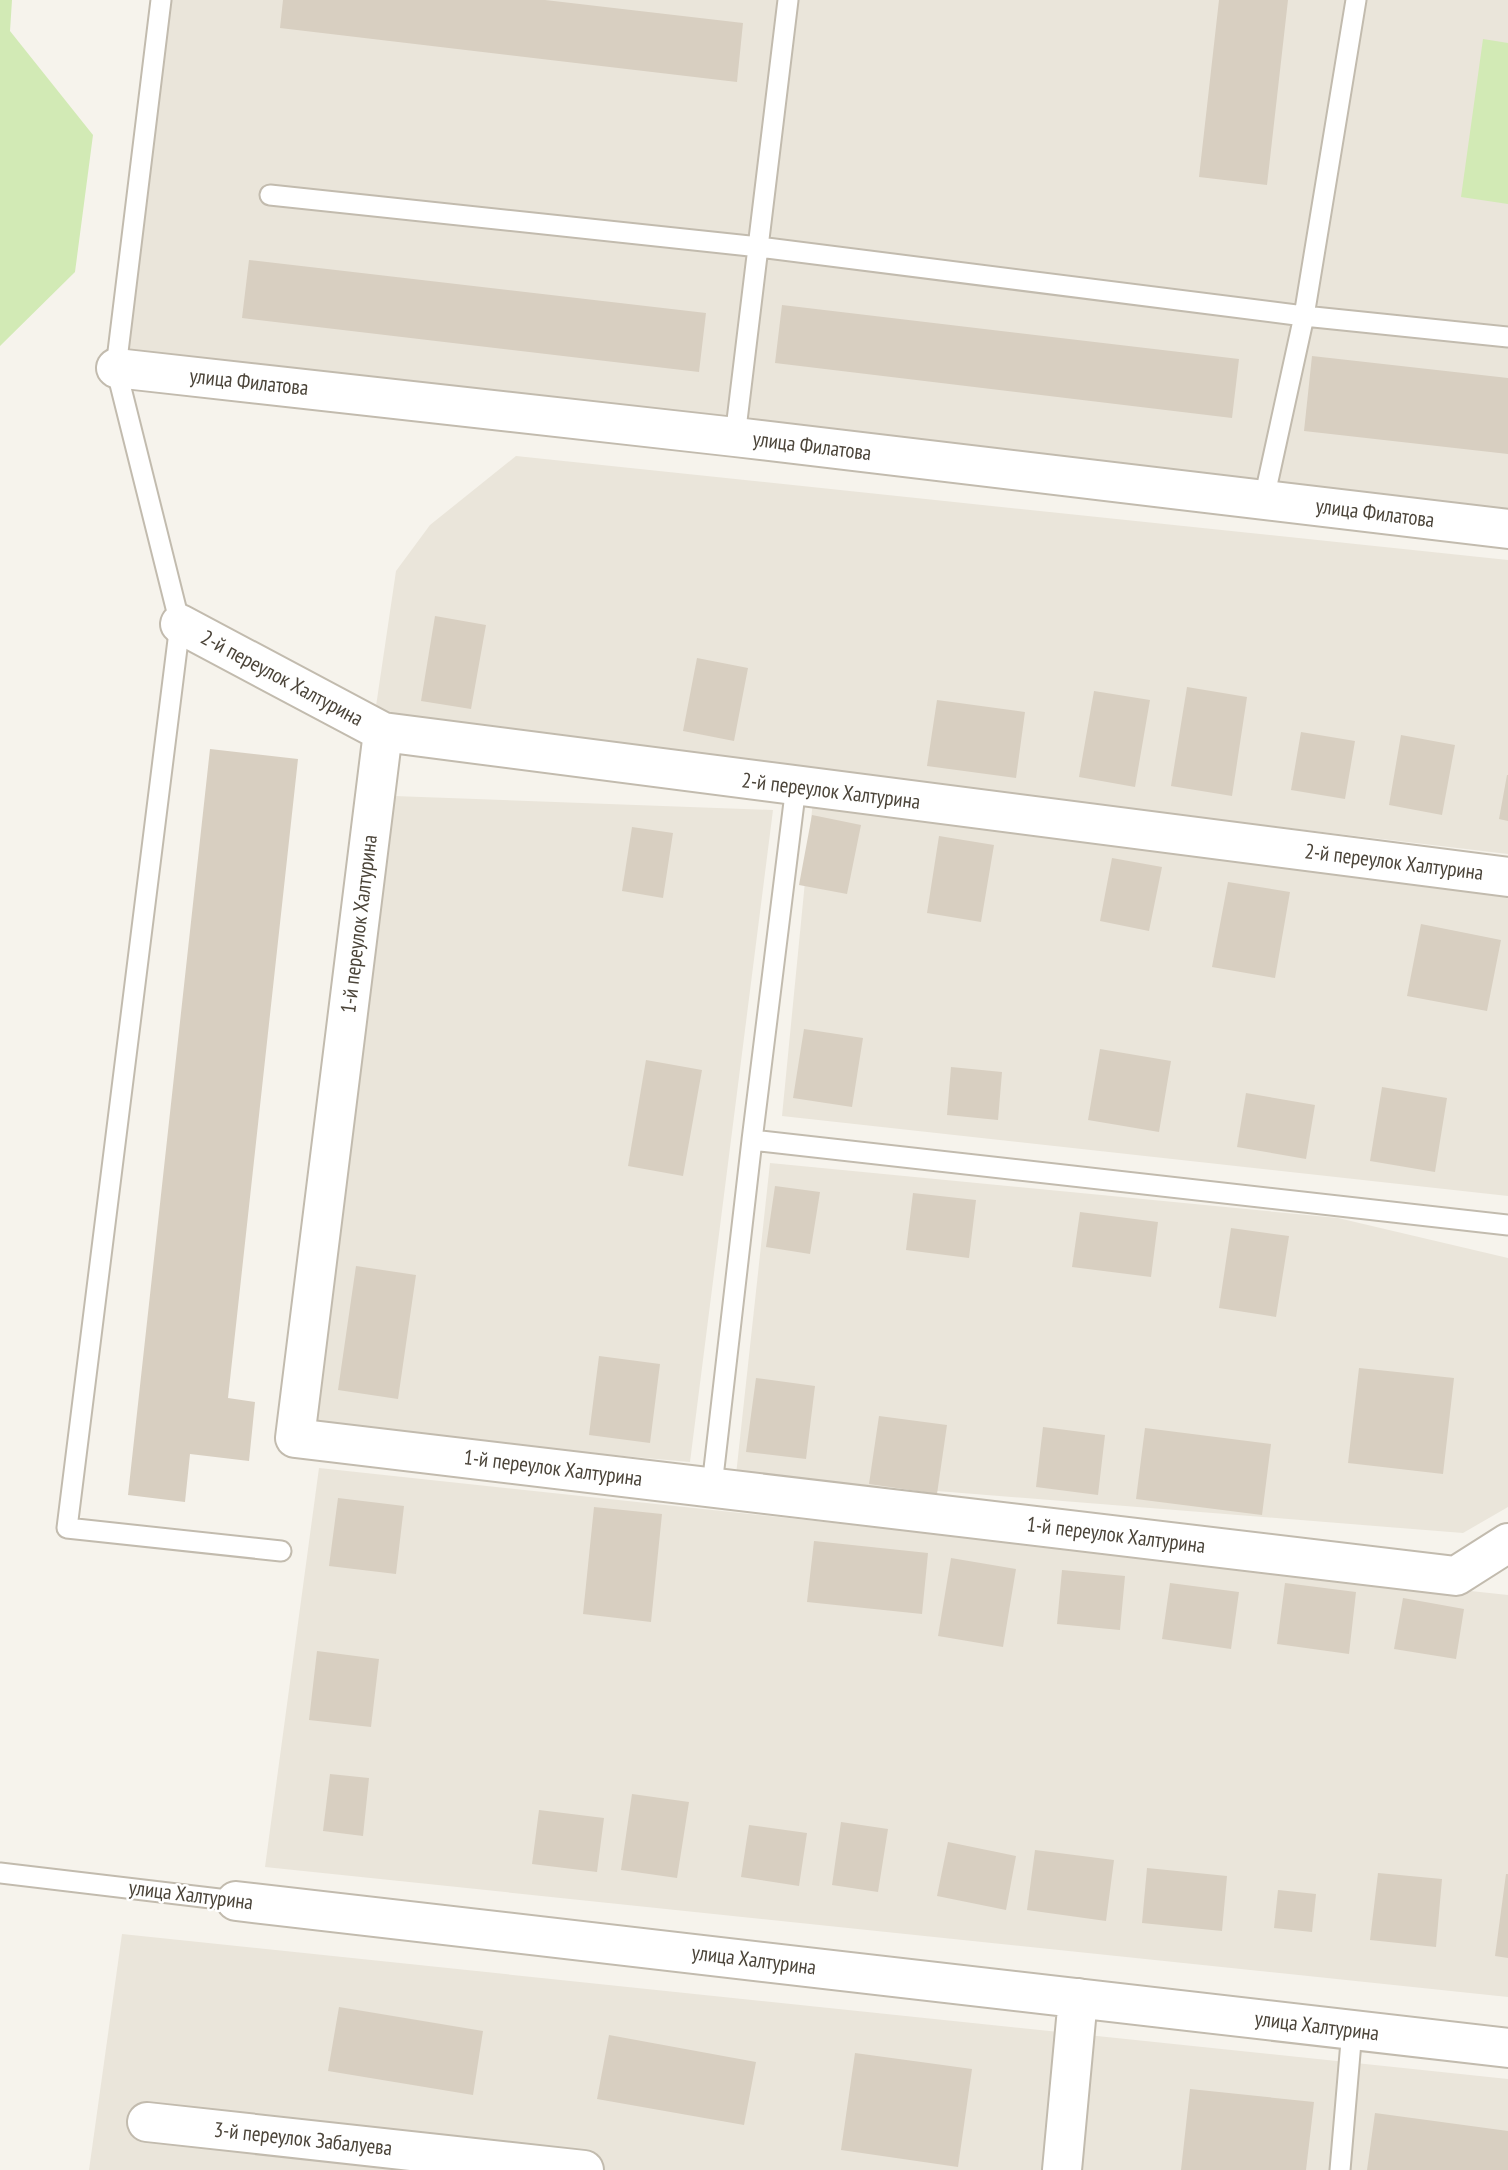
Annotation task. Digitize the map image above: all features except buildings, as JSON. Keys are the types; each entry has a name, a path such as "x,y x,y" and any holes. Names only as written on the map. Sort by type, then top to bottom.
{"street":[{"name":"улица Филатова","path":"116,368 735,437 1508,529"},
{"name":"2-й переулок Халтурина","path":"180,624 383,732 1508,877"},
{"name":"1-й переулок Халтурина","path":"383,732 295,1438 1456,1576 1508,1543"},
{"name":"улица Халтурина","path":"236,1900 1508,2048"},
{"path":"1062,2170 1078,1998"},
{"name":"3-й переулок Забалуева","path":"147,2122 584,2170"}],"lane":[{"path":"161,0 116,368 180,624 67,1528 281,1551"},
{"path":"735,437 789,0"},
{"path":"1264,499 1304,316 1356,0"},
{"path":"270,195 759,247 1304,316 1508,337"},
{"path":"712,1486 796,786"},
{"path":"752,1140 1508,1225"},
{"name":"улица Халтурина","path":"0,1873 236,1900"},
{"path":"1340,2170 1352,2030"}],"shaded area":[{"path":"161,0 1508,0 1508,529 116,368"},
{"path":"516,456 1508,560 1508,854 405,723 375,713 396,571 430,525"},
{"path":"394,796 773,810 690,1462 320,1429 308,1403"},
{"path":"813,800 1508,894 1508,1196 782,1116"},
{"path":"770,1163 1338,1218 1508,1258 1508,1507 1463,1533 736,1475"},
{"path":"319,1468 1508,1595 1508,1997 265,1867"},
{"path":"122,1934 1508,2079 1508,2170 89,2170"}],"green space":[{"path":"0,0 12,0 10,31 93,135 75,272 0,346"},
{"path":"1483,39 1508,43 1508,204 1461,197"}]}
